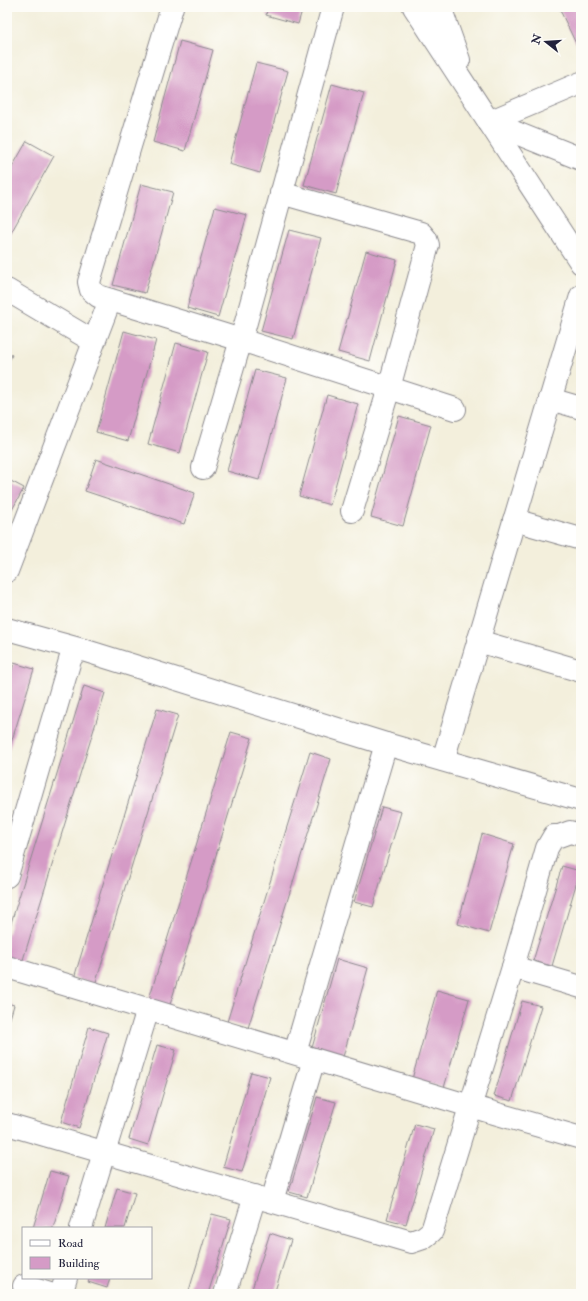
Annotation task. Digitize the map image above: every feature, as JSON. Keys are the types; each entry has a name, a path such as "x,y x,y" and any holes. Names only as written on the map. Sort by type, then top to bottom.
{"street":[{"path":"172,7 89,282 91,290 98,296 110,300 241,340 455,409"},
{"path":"203,468 241,340 333,7"},
{"path":"414,7 581,263"},
{"path":"440,7 472,96"},
{"path":"489,122 581,83"},
{"path":"489,122 581,159"},
{"path":"281,193 421,233 426,239 428,245 389,388 352,511"},
{"path":"7,290 93,341"},
{"path":"443,760 581,296"},
{"path":"7,571 93,341 110,300"},
{"path":"550,399 581,408"},
{"path":"514,520 581,539"},
{"path":"7,629 83,650 386,744 581,800"},
{"path":"478,641 581,671"},
{"path":"7,876 70,660 74,652 83,650"},
{"path":"225,1294 263,1198 304,1056 386,744"},
{"path":"7,1124 411,1242 422,1238 432,1231 513,967 546,848 554,836 559,836 570,832 581,835"},
{"path":"7,967 581,1138"},
{"path":"513,967 581,987"},
{"path":"81,1227 148,1009"},
{"path":"61,1294 66,1279"},
{"path":"24,1286 50,1294"}],"building":[{"path":"268,7 303,7 298,24 266,15"},
{"path":"581,7 581,54 559,8"},
{"path":"180,41 213,50 185,151 153,142"},
{"path":"256,63 288,71 260,173 229,164"},
{"path":"332,84 364,93 336,194 304,185"},
{"path":"27,141 54,156 7,240 7,176"},
{"path":"141,184 173,192 145,293 113,285"},
{"path":"215,207 247,215 218,317 187,308"},
{"path":"289,230 321,238 293,339 261,331"},
{"path":"366,251 397,260 370,361 338,352"},
{"path":"124,331 156,340 128,441 96,432"},
{"path":"176,343 208,352 180,453 148,444"},
{"path":"7,352 12,355 7,365"},
{"path":"255,370 287,378 259,480 227,471"},
{"path":"327,395 358,404 330,505 299,496"},
{"path":"399,416 431,425 403,526 371,517"},
{"path":"96,459 195,493 184,524 85,491"},
{"path":"7,479 24,488 7,519"},
{"path":"14,663 34,669 7,756 7,686"},
{"path":"84,686 105,693 22,963 7,958 7,936"},
{"path":"157,709 178,715 95,985 74,978"},
{"path":"231,732 252,738 169,1008 148,1002"},
{"path":"310,752 331,759 248,1028 227,1022"},
{"path":"382,807 401,812 373,907 354,902"},
{"path":"482,834 514,844 489,933 458,924"},
{"path":"562,866 580,871 552,966 533,961"},
{"path":"337,959 368,968 343,1057 312,1048"},
{"path":"437,990 469,999 444,1088 412,1079"},
{"path":"522,1001 541,1006 512,1101 494,1096"},
{"path":"7,1003 14,1005 7,1028"},
{"path":"89,1027 108,1033 79,1128 61,1122"},
{"path":"157,1045 176,1050 148,1145 129,1139"},
{"path":"251,1072 270,1077 242,1172 223,1167"},
{"path":"317,1097 336,1102 307,1197 289,1192"},
{"path":"415,1124 434,1129 406,1224 387,1219"},
{"path":"50,1171 69,1176 53,1227 33,1227"},
{"path":"117,1188 135,1193 125,1227 105,1227"},
{"path":"212,1214 231,1219 208,1294 188,1294"},
{"path":"270,1233 291,1240 274,1294 267,1294 252,1289"},
{"path":"90,1279 110,1279 107,1288 88,1282"}]}
